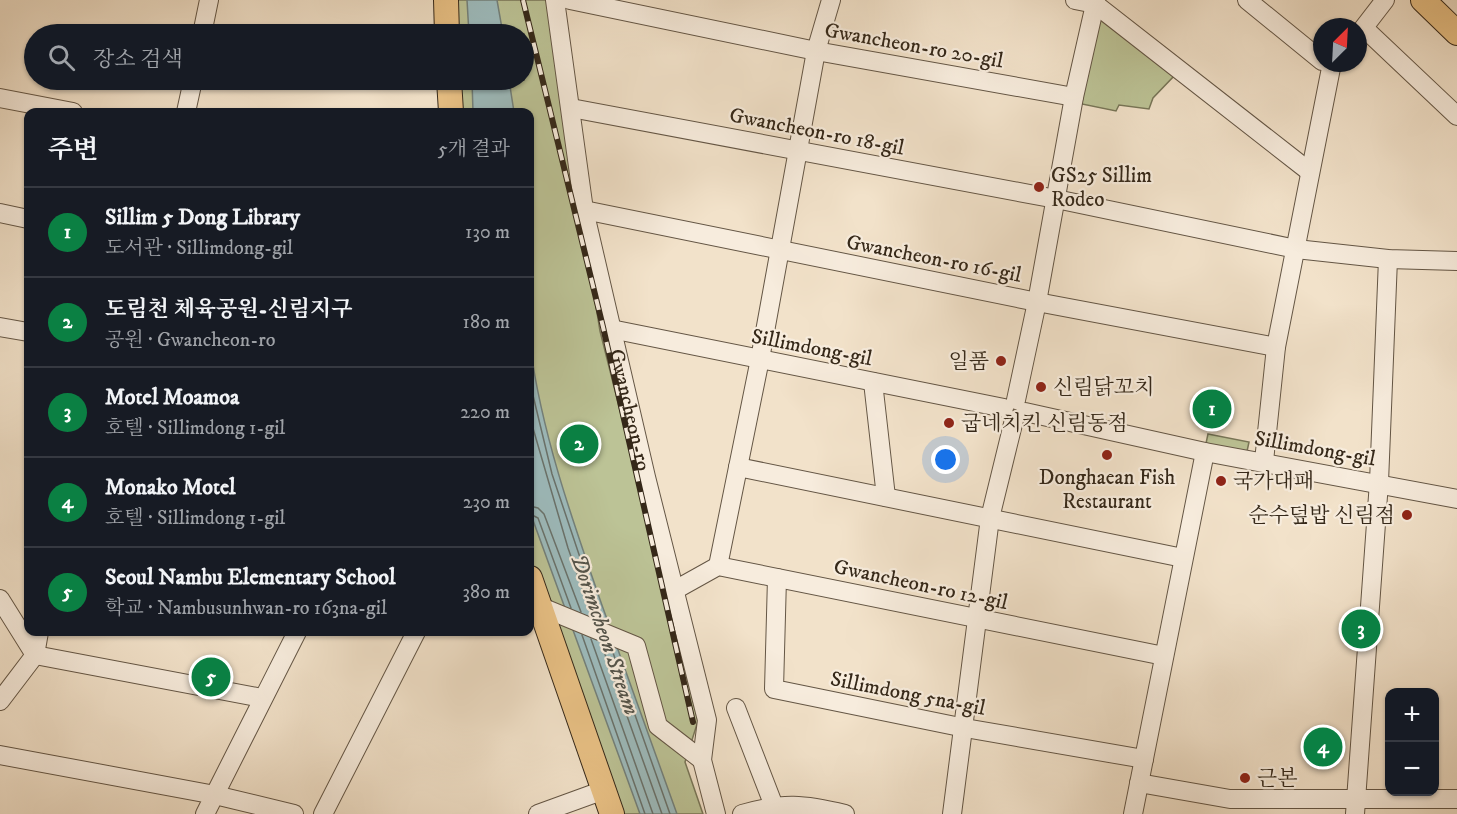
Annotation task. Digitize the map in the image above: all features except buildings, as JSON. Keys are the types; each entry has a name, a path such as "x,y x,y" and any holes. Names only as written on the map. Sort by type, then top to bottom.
{"main road":[{"path":"446,0 447,24"},
{"path":"1423,0 1457,33"},
{"path":"450,90 451,108"},
{"path":"534,590 612,814"}],"street":[{"path":"204,24 209,0"},
{"name":"Gwancheon-ro","path":"555,0 584,210 707,720 702,760 716,814"},
{"name":"Gwancheon-ro 20-gil","path":"570,0 816,51 1074,97"},
{"path":"675,590 718,566 760,359 816,51 831,0"},
{"path":"1075,0 1095,2 1310,172"},
{"path":"1247,0 1313,52"},
{"path":"1367,24 1386,0"},
{"path":"952,814 990,518 1037,302 1074,97 1095,2"},
{"path":"1367,36 1457,116"},
{"path":"1264,461 1276,346 1296,249 1327,72"},
{"path":"187,108 191,90"},
{"path":"0,98 52,108"},
{"name":"Gwancheon-ro 18-gil","path":"571,108 1056,199 1296,249 1388,259 1457,261"},
{"name":"Gwancheon-ro 16-gil","path":"584,210 1037,302 1276,346"},
{"path":"0,213 24,218"},
{"path":"1357,806 1378,482 1388,259"},
{"path":"0,327 24,331"},
{"name":"Sillimdong-gil","path":"611,329 1015,410 1205,452 1378,482 1457,499"},
{"path":"873,382 886,497"},
{"path":"1133,814 1205,452"},
{"path":"738,467 1183,558"},
{"name":"Gwancheon-ro 12-gil","path":"718,566 1164,656"},
{"name":"Sillimdong 5na-gil","path":"777,578 774,689 964,728 1144,759"},
{"path":"0,599 35,655 262,698"},
{"path":"539,606 636,646 658,726 702,760"},
{"path":"0,701 35,655 38,636"},
{"path":"205,814 295,636"},
{"path":"323,814 414,636"},
{"path":"736,708 775,810"},
{"path":"0,755 215,795 294,814"},
{"path":"1139,783 1229,806 1357,806 1457,799"},
{"path":"538,814 604,790"},
{"path":"742,814 799,805 845,814"}],"green space":[{"path":"446,0 551,0 574,171 600,331 698,721 685,762 703,814 619,814 534,570 534,108 456,108 454,90 534,90 534,24 448,24"},
{"path":"1096,12 1174,76 1153,98 1149,109 1119,105 1116,111 1077,103"},
{"path":"1208,434 1249,442 1246,456 1205,448"}],"water":[{"path":"467,0 497,0 501,24 468,24"},
{"path":"472,90 511,90 513,108 473,108"},
{"name":"Dorimcheon Stream","path":"534,372 550,445 570,511 677,814 640,814 534,523"}],"railway":[{"path":"523,0 529,24"},
{"path":"534,45 603,327 693,722"}],"place":[{"name":"GS25 Sillim Rodeo","path":"1039,187"},
{"name":"일품","path":"1001,361"},
{"name":"신림닭꼬치","path":"1041,387"},
{"name":"Sillim 5 Dong Library","path":"1212,409"},
{"name":"굽네치킨 신림동점","path":"949,423"},
{"name":"도림천 체육공원-신림지구","path":"579,444"},
{"name":"Donghaean Fish Restaurant","path":"1107,455"},
{"name":"국가대패","path":"1221,481"},
{"name":"순수덮밥 신림점","path":"1407,515"},
{"name":"Motel Moamoa","path":"1361,629"},
{"name":"Seoul Nambu Elementary School","path":"211,677"},
{"name":"Monako Motel","path":"1323,747"},
{"name":"근본","path":"1245,778"}]}
